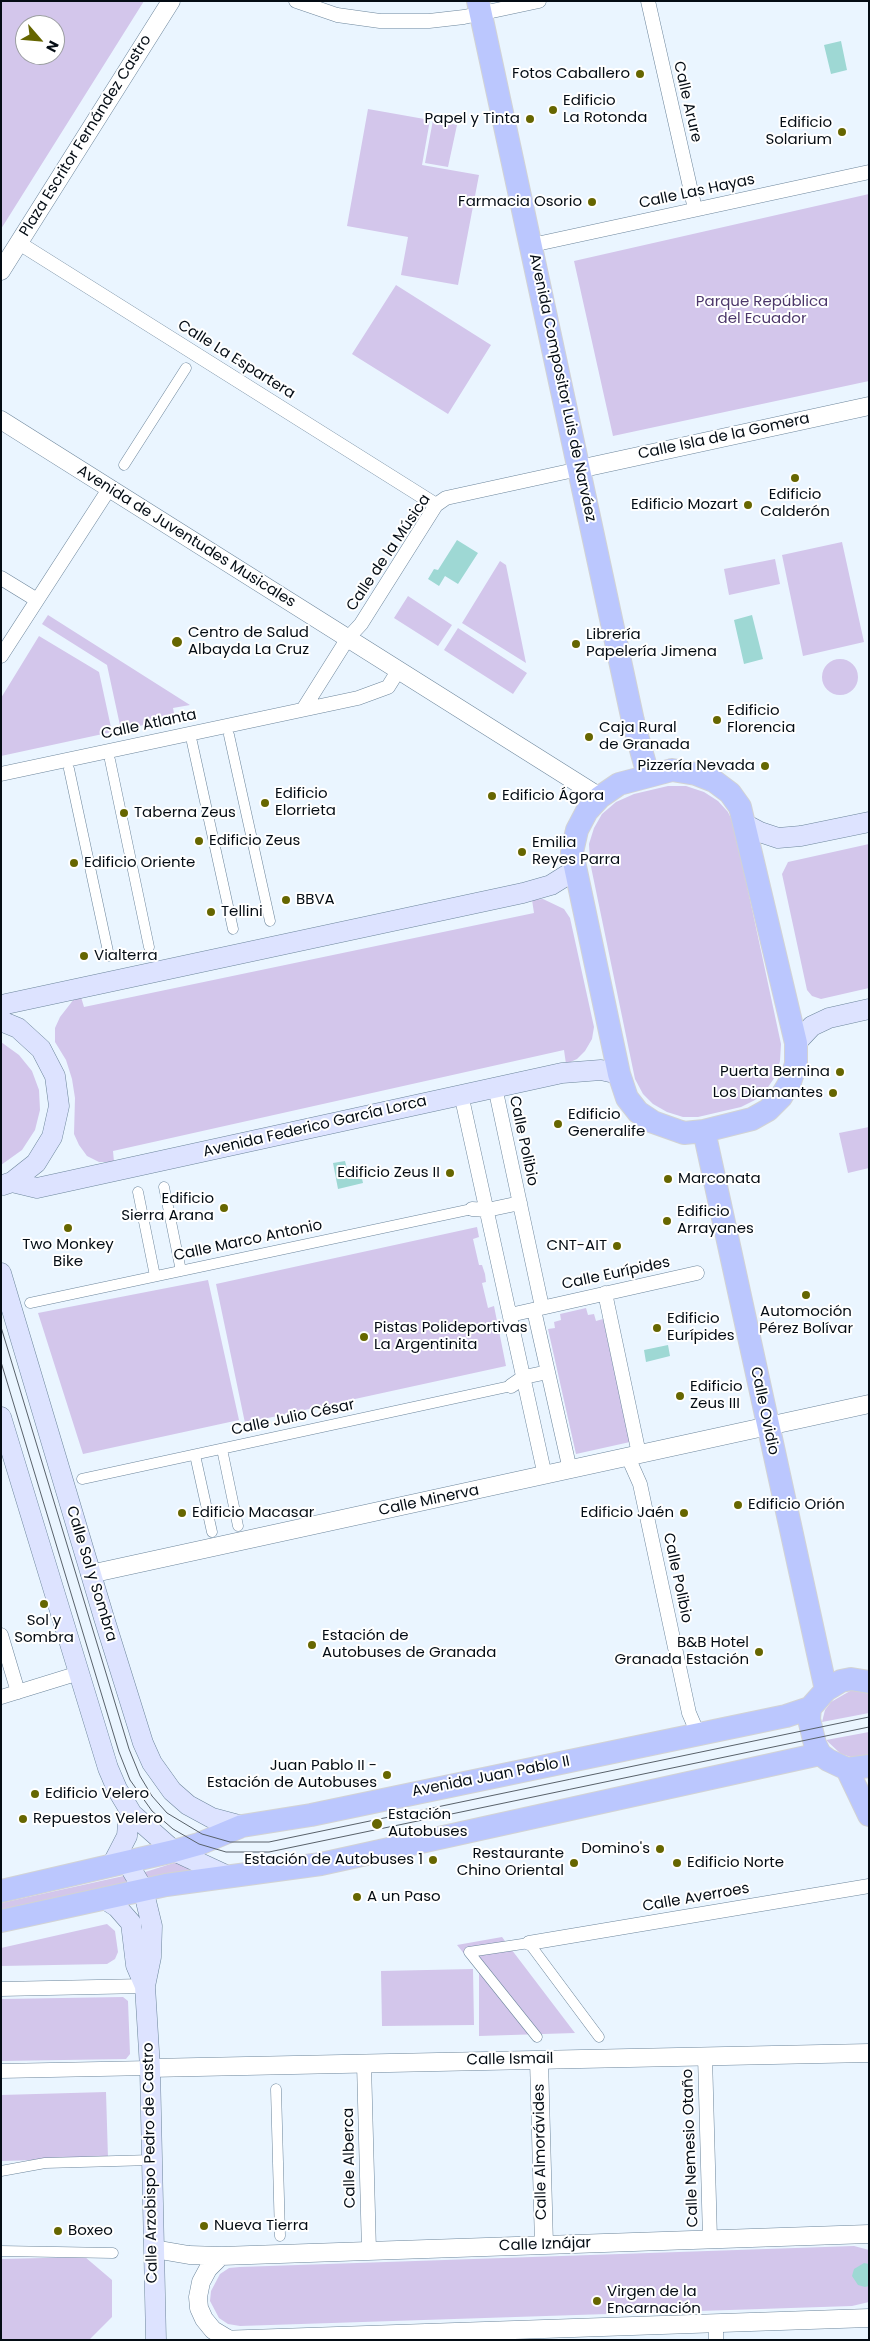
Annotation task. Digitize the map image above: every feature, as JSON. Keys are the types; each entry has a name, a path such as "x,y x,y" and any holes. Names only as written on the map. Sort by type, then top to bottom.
{"main road":[{"name":"Avenida Compositor Luis de Narváez","path":"480,8 633,721 648,775"},
{"path":"672,770 696,774 714,781 730,793 740,807 746,824 796,1043 796,1064 790,1082 781,1098 768,1110 752,1119 704,1131 684,1133 652,1122 638,1112 627,1098 619,1074 572,852 577,830 587,811 600,797 619,784 648,775 672,770"},
{"path":"746,824 760,832 778,838 802,836 869,822"},
{"path":"1,1008 6,1004 523,893 551,885 575,870"},
{"path":"796,1043 812,1026 829,1018 869,1009"},
{"path":"1,1021 18,1028 41,1049 55,1076 59,1106 52,1137 36,1163 6,1184"},
{"name":"Avenida Federico García Lorca","path":"6,1184 37,1188 562,1073 601,1070 619,1074"},
{"name":"Calle Ovidio","path":"704,1131 826,1690"},
{"name":"Calle Sol y Sombra","path":"1,1273 90,1574 144,1744 152,1763 172,1791 188,1805 212,1818 242,1826"},
{"path":"1,1417 108,1768 117,1789 132,1814 174,1851 228,1876"},
{"path":"869,1682 851,1679 841,1681 826,1690 810,1708 809,1719 812,1738 820,1754 847,1769 869,1815"},
{"name":"Avenida Juan Pablo II","path":"1,1891 174,1851 199,1844 242,1826 311,1814 786,1716 810,1708"},
{"path":"1,1921 166,1885 321,1864 820,1754"},
{"path":"847,1769 869,1766"},
{"path":"132,1814 128,1822 127,1836 119,1864 143,1890"},
{"name":"Calle Arzobispo Pedro de Castro","path":"152,1926 166,1885"},
{"name":"Calle Arzobispo Pedro de Castro","path":"143,1890 152,1926 151,1957 145,1986 150,2068 156,2340"},
{"name":"Calle Arzobispo Pedro de Castro","path":"103,1898 117,1907 131,1923 136,1966 145,1986"}],"street":[{"name":"Plaza Escritor Fernández Castro","path":"1,271 171,1"},
{"path":"296,1 336,14 380,22 429,21 480,8 539,1"},
{"name":"Calle Arure","path":"648,1 695,210"},
{"name":"Calle Las Hayas","path":"532,245 869,172"},
{"name":"Calle La Espartera","path":"19,243 436,505"},
{"path":"124,465 186,368"},
{"name":"Calle Isla de la Gomera","path":"579,469 869,406"},
{"name":"Avenida de Juventudes Musicales","path":"1,420 600,797"},
{"name":"Calle de la Música","path":"348,638 361,624 436,505 446,498 579,469"},
{"path":"1,656 109,489"},
{"path":"1,578 37,600"},
{"path":"304,708 348,638"},
{"name":"Calle Atlanta","path":"1,774 358,698 388,687 398,670"},
{"path":"229,735 270,921"},
{"path":"192,742 233,929"},
{"path":"110,760 149,947"},
{"path":"69,769 109,956"},
{"name":"Calle Polibio","path":"495,1087 520,1203 548,1372 570,1470"},
{"path":"461,1094 545,1476"},
{"path":"164,1187 181,1271"},
{"path":"138,1192 155,1276"},
{"name":"Calle Polibio","path":"472,1209 487,1210 520,1203"},
{"name":"Calle Marco Antonio","path":"30,1303 472,1209"},
{"name":"Calle Eurípides","path":"538,1308 697,1273"},
{"name":"Calle Polibio","path":"605,1293 634,1455 689,1713 696,1727 702,1732"},
{"path":"510,1315 538,1308"},
{"path":"511,1386 524,1378 548,1372"},
{"name":"Calle Julio César","path":"82,1479 511,1386"},
{"name":"Calle Minerva","path":"90,1574 869,1404"},
{"path":"222,1449 238,1526"},
{"path":"194,1455 212,1532"},
{"path":"1,1635 18,1692"},
{"path":"1,1696 79,1673"},
{"name":"Calle Averroes","path":"529,1943 869,1886"},
{"path":"537,2037 470,1952 529,1943 598,2036"},
{"path":"1,1989 145,1986"},
{"name":"Calle Ismail","path":"150,2068 869,2053"},
{"name":"Calle Nemesio Otaño","path":"705,2056 710,2239"},
{"name":"Calle Almorávides","path":"539,2060 544,2245"},
{"name":"Calle Alberca","path":"364,2064 369,2251"},
{"path":"1,2071 150,2068"},
{"path":"276,2089 280,2236"},
{"path":"1,2170 45,2163 152,2160"},
{"name":"Calle Iznájar","path":"154,2249 190,2255 221,2256 869,2234"},
{"path":"1,2251 113,2253"},
{"path":"221,2256 208,2269 201,2282 198,2297 199,2308 204,2319 223,2339 716,2331 869,2318"}],"green space":[{"path":"1,1 144,1 1,229"},
{"path":"368,109 430,120 422,165 479,175 458,285 401,275 408,237 347,226"},
{"path":"433,120 457,125 448,167 425,163"},
{"name":"Parque República del Ecuador","path":"869,194 869,381 613,436 574,261"},
{"path":"396,285 491,345 448,414 352,354"},
{"path":"842,542 864,642 803,656 782,555"},
{"path":"775,559 780,584 729,595 724,569"},
{"path":"500,561 506,565 526,663 462,623"},
{"path":"408,596 452,625 438,646 394,618"},
{"path":"48,615 190,705 173,708 175,718 121,730 107,665 42,624"},
{"path":"458,628 527,673 513,694 444,650"},
{"path":"39,636 99,672 112,732 1,756 1,698"},
{"path":"840,659 847,660 853,664 857,670 857,684 853,690 847,694 840,695 833,694 827,690 823,684 822,677 823,670 827,664 833,660"},
{"path":"668,786 686,786 704,792 718,801 728,812 734,825 781,1044 780,1061 775,1077 766,1090 755,1100 741,1107 698,1117 683,1117 667,1112 653,1104 643,1094 635,1079 590,862 589,844 594,828 602,814 616,802 634,794"},
{"path":"869,844 869,988 821,999 812,996 807,990 782,874 788,862"},
{"path":"543,899 564,909 570,918 594,1027 592,1039 585,1051 577,1059 566,1064 564,1050 113,1151 114,1162 99,1162 87,1156 79,1145 74,1134 75,1098 72,1079 66,1060 55,1042 55,1028 60,1017 74,999 81,997 84,1007 534,913 532,900"},
{"path":"1,1042 19,1055 32,1071 39,1090 40,1110 35,1130 22,1150 1,1165"},
{"path":"869,1127 869,1168 848,1173 839,1133"},
{"name":"Pistas Polideportivas La Argentinita","path":"477,1227 479,1237 473,1239 479,1265 482,1265 485,1274 486,1282 482,1283 488,1308 494,1306 506,1366 245,1423 216,1284"},
{"path":"208,1280 239,1420 83,1454 38,1313"},
{"path":"586,1308 588,1315 594,1314 596,1321 603,1319 630,1442 576,1454 548,1329 555,1328 554,1322 561,1320 560,1314"},
{"path":"850,1691 860,1691 869,1694 869,1713 822,1722 825,1710 831,1702"},
{"path":"869,1732 869,1754 861,1757 841,1754 826,1740"},
{"path":"177,1862 193,1871 147,1879 142,1873"},
{"path":"128,1875 133,1882 1,1911 1,1903"},
{"path":"107,1924 115,1931 118,1952 115,1959 107,1964 1,1966 1,1948"},
{"path":"502,1937 575,2033 479,2036 479,1972 457,1945"},
{"path":"473,1969 474,2025 382,2026 381,1971"},
{"path":"123,1997 128,2001 130,2054 126,2059 1,2061 1,1999"},
{"path":"106,2092 108,2158 1,2161 1,2095"},
{"path":"854,2246 869,2250 869,2302 852,2306 240,2326 228,2324 219,2318 210,2301 211,2291 220,2274 229,2268 240,2267"},
{"path":"85,2257 112,2280 112,2317 89,2340 1,2340 1,2259"}],"shaded area":[{"path":"841,41 847,70 831,74 824,45"},
{"path":"457,540 478,553 458,584 445,576 439,586 428,579 434,569 438,570"},
{"path":"752,615 763,659 744,664 734,620"},
{"path":"345,1161 349,1177 361,1174 363,1183 338,1189 333,1163"},
{"path":"668,1345 670,1356 646,1362 644,1350"},
{"path":"864,2263 869,2264 869,2286 865,2287 858,2285 852,2276 854,2269"}],"tram line":[{"path":"1,1327 129,1749 140,1776 152,1796 167,1813 202,1834 230,1842 269,1842 869,1717"},
{"path":"1,1362 119,1752 130,1780 152,1811 173,1829 199,1844 226,1852 269,1852 869,1727"}],"place":[{"name":"Fotos Caballero","path":"640,74"},
{"name":"Edificio La Rotonda","path":"553,110"},
{"name":"Papel y Tinta","path":"530,119"},
{"name":"Edificio Solarium","path":"842,132"},
{"name":"Farmacia Osorio","path":"592,202"},
{"name":"Edificio Calderón","path":"795,478"},
{"name":"Edificio Mozart","path":"748,505"},
{"name":"Centro de Salud Albayda La Cruz","path":"177,642"},
{"name":"Librería Papelería Jimena","path":"576,644"},
{"name":"Edificio Florencia","path":"717,720"},
{"name":"Caja Rural de Granada","path":"589,737"},
{"name":"Pizzería Nevada","path":"765,766"},
{"name":"Edificio Ágora","path":"492,796"},
{"name":"Edificio Elorrieta","path":"265,803"},
{"name":"Taberna Zeus","path":"124,813"},
{"name":"Edificio Zeus","path":"199,841"},
{"name":"Emilia Reyes Parra","path":"522,852"},
{"name":"Edificio Oriente","path":"74,863"},
{"name":"BBVA","path":"286,900"},
{"name":"Tellini","path":"211,912"},
{"name":"Vialterra","path":"84,956"},
{"name":"Puerta Bernina","path":"840,1072"},
{"name":"Los Diamantes","path":"833,1093"},
{"name":"Edificio Generalife","path":"558,1124"},
{"name":"Edificio Zeus II","path":"450,1173"},
{"name":"Marconata","path":"668,1179"},
{"name":"Edificio Sierra Arana","path":"224,1208"},
{"name":"Edificio Arrayanes","path":"667,1221"},
{"name":"Two Monkey Bike","path":"68,1228"},
{"name":"CNT-AIT","path":"617,1246"},
{"name":"Automoción Pérez Bolívar","path":"806,1295"},
{"name":"Edificio Eurípides","path":"657,1328"},
{"name":"Pistas Polideportivas La Argentinita","path":"364,1337"},
{"name":"Edificio Zeus III","path":"680,1396"},
{"name":"Edificio Orión","path":"738,1505"},
{"name":"Edificio Macasar","path":"182,1513"},
{"name":"Edificio Jaén","path":"684,1513"},
{"name":"Sol y Sombra","path":"44,1604"},
{"name":"Estación de Autobuses de Granada","path":"312,1645"},
{"name":"B&B Hotel Granada Estación","path":"759,1652"},
{"name":"Juan Pablo II - Estación de Autobuses","path":"387,1775"},
{"name":"Edificio Velero","path":"35,1794"},
{"name":"Repuestos Velero","path":"23,1819"},
{"name":"Estación Autobuses","path":"377,1824"},
{"name":"Domino's","path":"660,1849"},
{"name":"Estación de Autobuses 1","path":"433,1860"},
{"name":"Restaurante Chino Oriental","path":"574,1863"},
{"name":"Edificio Norte","path":"677,1863"},
{"name":"A un Paso","path":"357,1897"},
{"name":"Nueva Tierra","path":"204,2226"},
{"name":"Boxeo","path":"58,2231"},
{"name":"Virgen de la Encarnación","path":"597,2301"}]}
